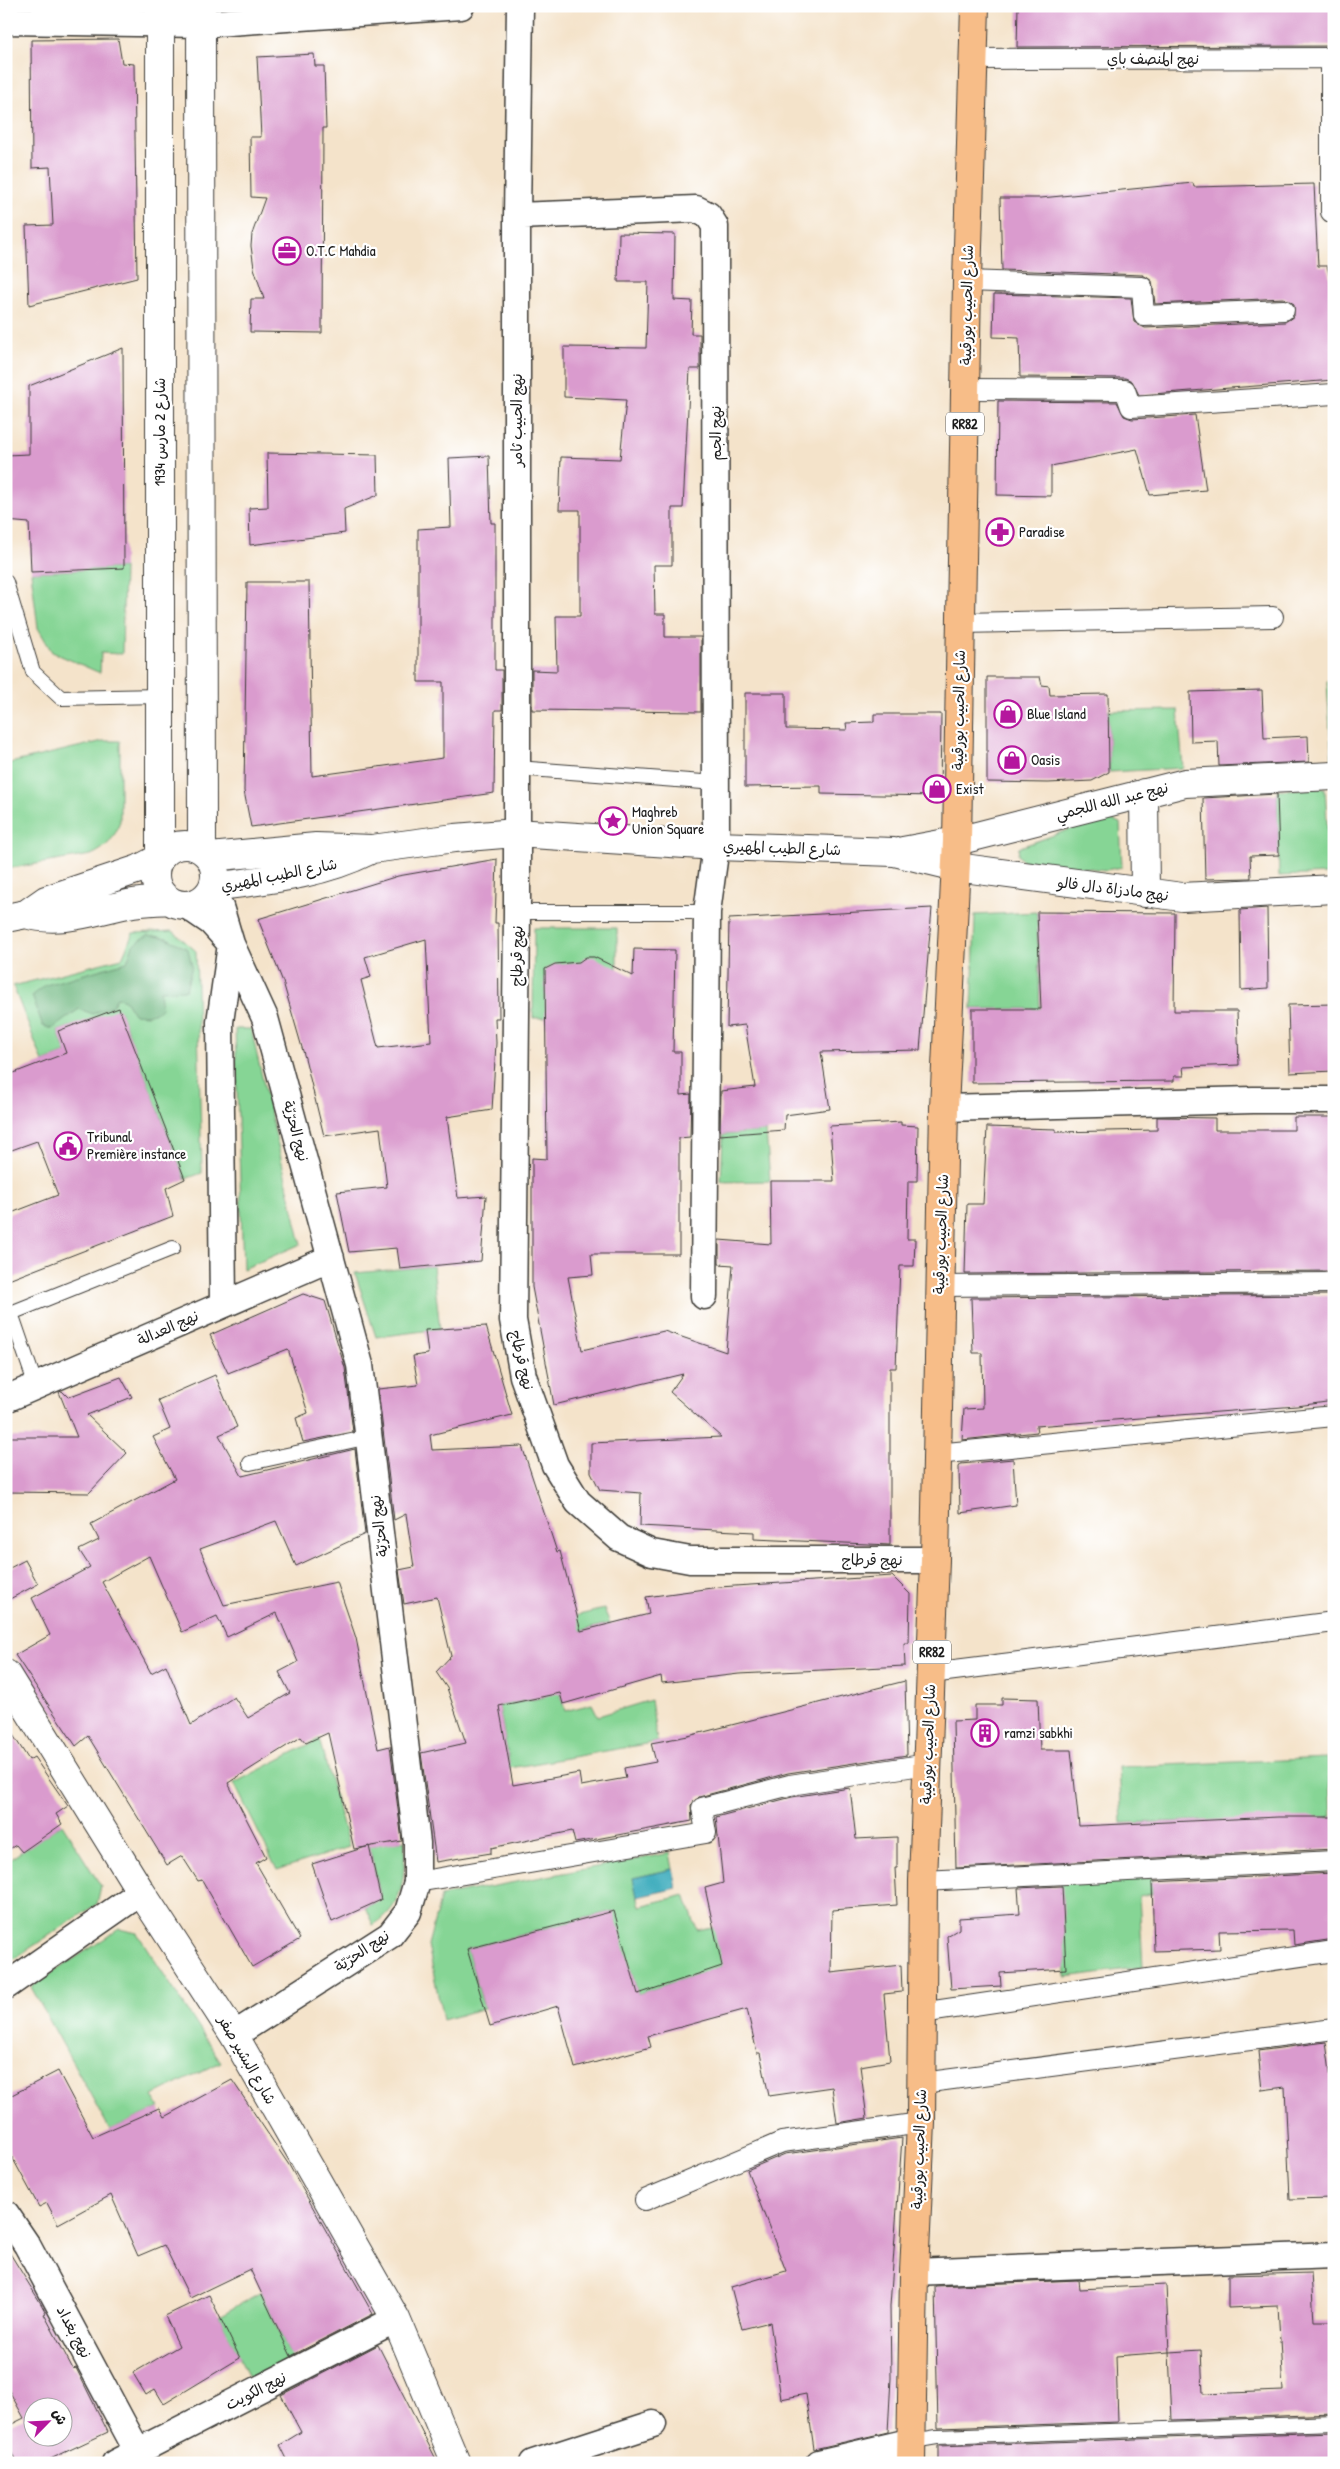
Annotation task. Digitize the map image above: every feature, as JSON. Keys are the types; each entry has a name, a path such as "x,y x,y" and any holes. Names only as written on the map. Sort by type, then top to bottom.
{"main road":[{"name":"شارع الحبيب بورقيبة","path":"912,2452 914,2272 922,2083 923,1881 935,1560 944,1108 956,854 967,281 975,6"}],"street":[{"path":"6,21 461,6"},
{"name":"نهج الحبيب ثامر","path":"516,833 516,216 520,6"},
{"name":"شارع 2 مارس 1934","path":"160,15 160,858"},
{"path":"16,916 50,919 65,918 134,903 196,903 212,889 216,872 206,853 202,744 201,15"},
{"path":"1331,212 1332,58"},
{"name":"نهج المنصف باي","path":"973,59 1332,58"},
{"name":"نهج الجم","path":"516,216 696,209 708,215 715,226 716,846 707,912 704,1296"},
{"path":"967,281 1142,287 1144,316 1284,310"},
{"path":"965,388 1125,390 1131,407 1334,394"},
{"path":"160,602 201,600"},
{"path":"961,623 1274,617"},
{"path":"160,746 202,744"},
{"name":"نهج عبد الله اللجمي","path":"894,852 956,854 1144,792 1185,784 1334,776"},
{"path":"1144,792 1146,893"},
{"name":"شارع الطيب المهيري","path":"206,853 316,847 372,849 455,838 516,833 716,846 894,852"},
{"name":"نهج قرطاج","path":"516,833 513,1320 523,1376 555,1464 578,1502 619,1538 652,1553 690,1560 935,1560"},
{"path":"16,916 46,900 139,869 160,858 175,846 193,845 206,853"},
{"name":"شارع الطيب المهيري","path":"212,889 320,870 372,849"},
{"name":"نهج مادزاة دال فالو","path":"956,854 1146,893 1182,897 1334,889"},
{"path":"160,858 156,866 157,885 177,903 211,922 231,944"},
{"path":"212,889 220,907 231,944 220,1022 223,1303"},
{"name":"نهج الحرّيّة","path":"231,944 265,1018 360,1366 417,1843 417,1882 408,1912 390,1934 234,2035"},
{"path":"944,1108 1253,1100 1334,1100"},
{"name":"نهج العدالة","path":"6,1399 223,1303 331,1258"},
{"path":"939,1286 1334,1283"},
{"path":"936,1454 1334,1416"},
{"path":"931,1673 1334,1622"},
{"name":"شارع البشير صفر","path":"6,1674 141,1892 234,2035 396,2319 456,2463"},
{"path":"417,1882 706,1834 702,1808 790,1785 928,1764"},
{"path":"923,1881 1334,1860"},
{"path":"6,1986 141,1892"},
{"path":"921,2013 1334,1951"},
{"path":"922,2083 1334,2029"},
{"path":"645,2200 782,2142 921,2123"},
{"name":"نهج بغداد","path":"6,2214 27,2245 126,2457"},
{"path":"914,2272 1334,2255"},
{"name":"نهج الكويت","path":"126,2457 396,2319"},
{"path":"533,2463 653,2424"},
{"path":"819,2463 912,2452"}],"lane":[{"path":"6,582 33,672 61,698 160,696"},
{"path":"517,768 716,783"},
{"path":"517,912 707,912"},
{"path":"36,1386 9,1314 173,1248"},
{"path":"250,1463 369,1437"},
{"path":"912,2452 937,2437 1334,2423"}],"green space":[{"path":"124,568 122,654 101,653 100,673 52,652 38,628 31,572"},
{"path":"1327,681 1334,681 1334,762 1332,762"},
{"path":"1178,710 1183,768 1109,772 1108,711"},
{"path":"103,741 120,741 120,821 110,842 91,855 6,869 6,764"},
{"path":"1325,788 1330,874 1279,876 1277,790"},
{"path":"1108,818 1120,823 1122,867 1106,870 1023,861 1018,855 1019,848 1023,846 1096,820"},
{"path":"1037,912 1040,1009 972,1009 975,915"},
{"path":"534,928 617,928 617,1016 533,1018"},
{"path":"173,931 196,951 202,1173 185,1179 119,1009 58,1031 66,1053 43,1062 13,986 122,958 133,933"},
{"path":"148,935 167,938 188,949 192,966 186,990 160,991 162,1009 148,1015 134,1014 125,1000 117,997 113,1005 93,1014 79,1009 52,1029 43,1026 32,996 46,985 127,962 133,945"},
{"path":"235,1029 251,1029 301,1244 243,1269"},
{"path":"766,1131 770,1181 721,1182 723,1135"},
{"path":"433,1266 440,1329 376,1337 355,1273"},
{"path":"604,1609 610,1623 547,1640 565,1711 592,1704 598,1716 651,1700 657,1742 510,1768 499,1706 545,1697 529,1627"},
{"path":"319,1739 349,1847 277,1870 234,1783"},
{"path":"1328,1758 1331,1817 1122,1823 1119,1767"},
{"path":"62,1824 101,1886 97,1904 6,1964 6,1862"},
{"path":"405,1840 401,1888 392,1908 373,1925 365,1907 381,1900 369,1846"},
{"path":"670,1853 673,1869 633,1878 640,1906 685,1895 697,1930 734,1923 744,1959 638,1994 613,1911 467,1949 484,2008 443,2020 428,1945 441,1896"},
{"path":"1152,1878 1152,1894 1139,1896 1143,1967 1066,1977 1061,1879"},
{"path":"119,1929 137,1933 221,2062 153,2096 159,2108 110,2130 31,1987"},
{"path":"261,2292 293,2360 251,2381 219,2316"}],"water":[{"path":"673,1869 677,1888 637,1897 633,1878"}],"building":[{"path":"1018,6 1334,6 1334,46 1017,47"},
{"path":"118,39 122,63 134,64 137,278 29,305 26,226 53,225 50,167 32,168 31,40"},
{"name":"O.T.C Mahdia","path":"314,54 315,66 324,66 326,128 323,128 322,333 250,332 251,299 264,299 254,268 251,246 252,234 265,198 251,197 250,137 261,137 257,57"},
{"path":"1193,183 1194,187 1314,184 1318,266 1327,266 1334,295 1334,380 1139,395 1132,381 1125,378 1020,377 1019,338 993,337 994,294 1131,298 1134,322 1145,328 1285,322 1294,316 1294,304 1284,298 1155,304 1152,281 1143,275 1002,270 1000,198 1041,198"},
{"path":"619,233 675,234 674,300 692,301 691,334 700,334 700,369 690,369 683,508 672,508 672,565 654,565 655,614 665,614 665,637 701,637 701,712 532,710 532,670 557,671 556,616 580,616 580,510 559,510 561,457 620,459 626,400 564,397 564,347 646,348 648,282 618,282"},
{"path":"123,348 124,568 31,572 29,523 6,521 6,455 29,454 29,386"},
{"path":"998,401 1117,402 1124,416 1132,419 1195,415 1206,490 1150,495 1137,449 1051,466 1051,496 997,495"},
{"path":"267,453 377,455 378,495 344,509 345,533 250,545 249,508 268,507"},
{"path":"489,456 491,523 495,523 495,670 502,670 502,710 495,710 494,793 251,827 244,791 247,582 309,582 312,776 443,758 443,682 418,682 418,529 451,527 449,458"},
{"path":"987,677 1040,677 1042,685 1049,686 1050,695 1108,694 1109,772 1092,781 1048,783 987,782"},
{"path":"1262,690 1264,738 1308,736 1309,762 1219,766 1218,741 1191,742 1190,692"},
{"path":"745,693 786,693 786,729 847,730 846,723 874,722 874,714 941,714 940,796 821,794 821,786 745,787"},
{"path":"1277,794 1279,855 1250,856 1251,878 1205,879 1203,798"},
{"path":"497,859 495,923 498,923 499,1018 495,1018 496,1043 492,1110 447,1117 458,1198 486,1196 481,1261 400,1269 397,1248 349,1252 337,1192 387,1187 380,1128 324,1136 305,1058 283,982 258,919 398,876","holes":["426,939 431,1042 378,1048 361,980 371,977 365,957"]},
{"path":"932,908 920,1050 821,1052 830,1109 785,1115 784,1130 720,1135 721,1091 755,1087 745,1025 727,1027 729,919"},
{"path":"1267,908 1268,988 1241,990 1240,910"},
{"path":"1037,912 1175,913 1174,1011 1237,1011 1239,1065 1183,1067 1184,1076 1174,1076 1174,1081 972,1083 972,1009 1041,1009"},
{"path":"634,949 675,950 673,1052 681,1052 681,1095 691,1094 690,1137 679,1138 679,1254 591,1254 593,1275 568,1277 582,1350 664,1331 726,1352 733,1265 719,1264 719,1240 771,1244 770,1181 834,1181 830,1126 901,1122 901,1125 918,1126 917,1181 908,1181 907,1239 915,1239 914,1266 900,1266 896,1368 890,1368 890,1545 754,1539 754,1532 640,1526 641,1493 600,1490 591,1472 591,1443 721,1437 670,1392 683,1374 554,1405 532,1287 532,1158 547,1159 545,969 555,964 579,962 586,957 594,957 633,976"},
{"path":"1334,1004 1334,1071 1290,1073 1288,1005"},
{"name":"Tribunal Première instance","path":"119,1008 185,1179 166,1188 173,1216 6,1281 6,1215 58,1195 37,1141 6,1152 6,1076 66,1053 58,1031"},
{"path":"1157,1117 1215,1118 1215,1130 1294,1130 1294,1117 1334,1117 1334,1271 965,1274 967,1204 983,1204 987,1127 1056,1129 1056,1132 1157,1130"},
{"path":"303,1294 325,1301 345,1368 353,1432 303,1442 296,1418 308,1413 288,1349 228,1373 210,1335"},
{"path":"1334,1295 1334,1401 1297,1406 1036,1426 1037,1432 962,1440 964,1409 983,1408 982,1353 973,1353 971,1298"},
{"path":"486,1326 512,1415 430,1435 432,1450 522,1446 557,1552 560,1551 581,1631 649,1614 646,1597 719,1587 892,1576 910,1594 909,1643 904,1643 905,1666 739,1674 662,1683 661,1676 563,1704 560,1693 499,1706 513,1785 579,1773 581,1786 626,1778 624,1768 656,1762 651,1743 688,1736 905,1681 907,1755 788,1773 699,1797 691,1805 692,1821 575,1843 572,1831 491,1848 491,1853 436,1862 421,1753 466,1743 447,1688 436,1672 451,1656 437,1597 404,1604 399,1570 414,1567 406,1514 394,1520 378,1389 418,1385 413,1356 428,1354 425,1330"},
{"path":"215,1375 237,1427 219,1435 242,1476 355,1449 365,1534 296,1566 276,1521 200,1549 224,1605 337,1582 356,1638 378,1749 390,1746 402,1841 354,1849 328,1733 306,1743 301,1737 228,1783 266,1857 256,1863 300,1939 252,1967 202,1880 198,1881 182,1856 167,1865 88,1736 76,1746 15,1655 50,1635 32,1598 90,1567 79,1550 99,1540 91,1524 175,1479 153,1437 170,1429 158,1400","holes":["149,1556 182,1632 217,1616 227,1637 277,1613 298,1662 279,1672 290,1693 248,1718 234,1697 191,1725 166,1665 151,1673 102,1582"]},
{"path":"121,1377 132,1397 87,1415 127,1453 89,1493 6,1492 6,1437 77,1437 59,1392 62,1391 68,1397"},
{"path":"1013,1459 1016,1505 960,1513 959,1467 961,1464"},
{"path":"25,1560 38,1584 6,1601 6,1570"},
{"path":"1002,1698 1038,1699 1040,1750 1071,1750 1079,1826 1278,1817 1334,1817 1334,1849 956,1868 953,1721 975,1720 975,1705 1002,1705"},
{"path":"6,1724 29,1760 34,1757 68,1806 56,1814 62,1824 22,1852 16,1845 6,1851"},
{"path":"850,1788 856,1839 897,1837 897,1868 895,1868 897,1905 832,1910 831,1973 901,1965 902,1992 884,1994 890,2061 860,2066 867,2118 837,2123 832,2087 769,2096 760,2053 757,2053 747,2009 648,2036 651,2047 575,2068 558,2006 490,2026 467,1949 614,1911 638,1994 722,1966 705,1888 723,1883 716,1817 792,1797"},
{"path":"369,1846 381,1900 332,1922 312,1864"},
{"path":"1334,1873 1334,1939 1294,1945 1293,1930 1219,1931 1220,1949 1154,1951 1152,1882"},
{"path":"1062,1886 1066,1969 1000,1973 1001,1986 951,1989 947,1936 959,1929 959,1918 1020,1914 1018,1888"},
{"path":"1326,2042 1334,2103 1334,2198 1290,2199 1285,2087 1262,2090 1258,2051"},
{"path":"58,2071 93,2137 159,2108 164,2117 232,2080 289,2165 373,2314 291,2356 250,2269 190,2298 164,2245 138,2256 111,2195 58,2224 47,2203 39,2207 6,2146 6,2098"},
{"path":"902,2138 890,2306 891,2378 888,2432 814,2449 806,2394 781,2399 770,2322 742,2329 731,2287 786,2271 747,2170 785,2154"},
{"path":"6,2247 40,2302 46,2313 44,2314 73,2369 76,2368 108,2432 42,2463 17,2463 6,2442 6,2427 22,2419 22,2446 72,2446 72,2396 22,2396 22,2414 6,2385"},
{"path":"1311,2273 1314,2321 1333,2321 1334,2414 1172,2420 1169,2352 1201,2350 1203,2394 1283,2391 1278,2306 1228,2308 1228,2275"},
{"path":"1078,2280 1079,2289 1166,2285 1169,2352 1116,2356 1118,2422 938,2428 935,2286"},
{"path":"209,2295 240,2358 164,2404 155,2389 146,2395 133,2373 179,2346 165,2316"},
{"path":"378,2345 438,2463 289,2463 280,2445 301,2432 281,2395"},
{"path":"1334,2432 1334,2463 938,2463 938,2446"}],"place":[{"name":"O.T.C Mahdia","path":"287,251"},
{"name":"Paradise","path":"1000,532"},
{"name":"Blue Island","path":"1008,714"},
{"name":"Oasis","path":"1012,760"},
{"name":"Exist","path":"937,789"},
{"name":"Maghreb Union Square","path":"613,821"},
{"name":"Tribunal Première instance","path":"68,1146"},
{"name":"ramzi sabkhi","path":"985,1733"}]}
